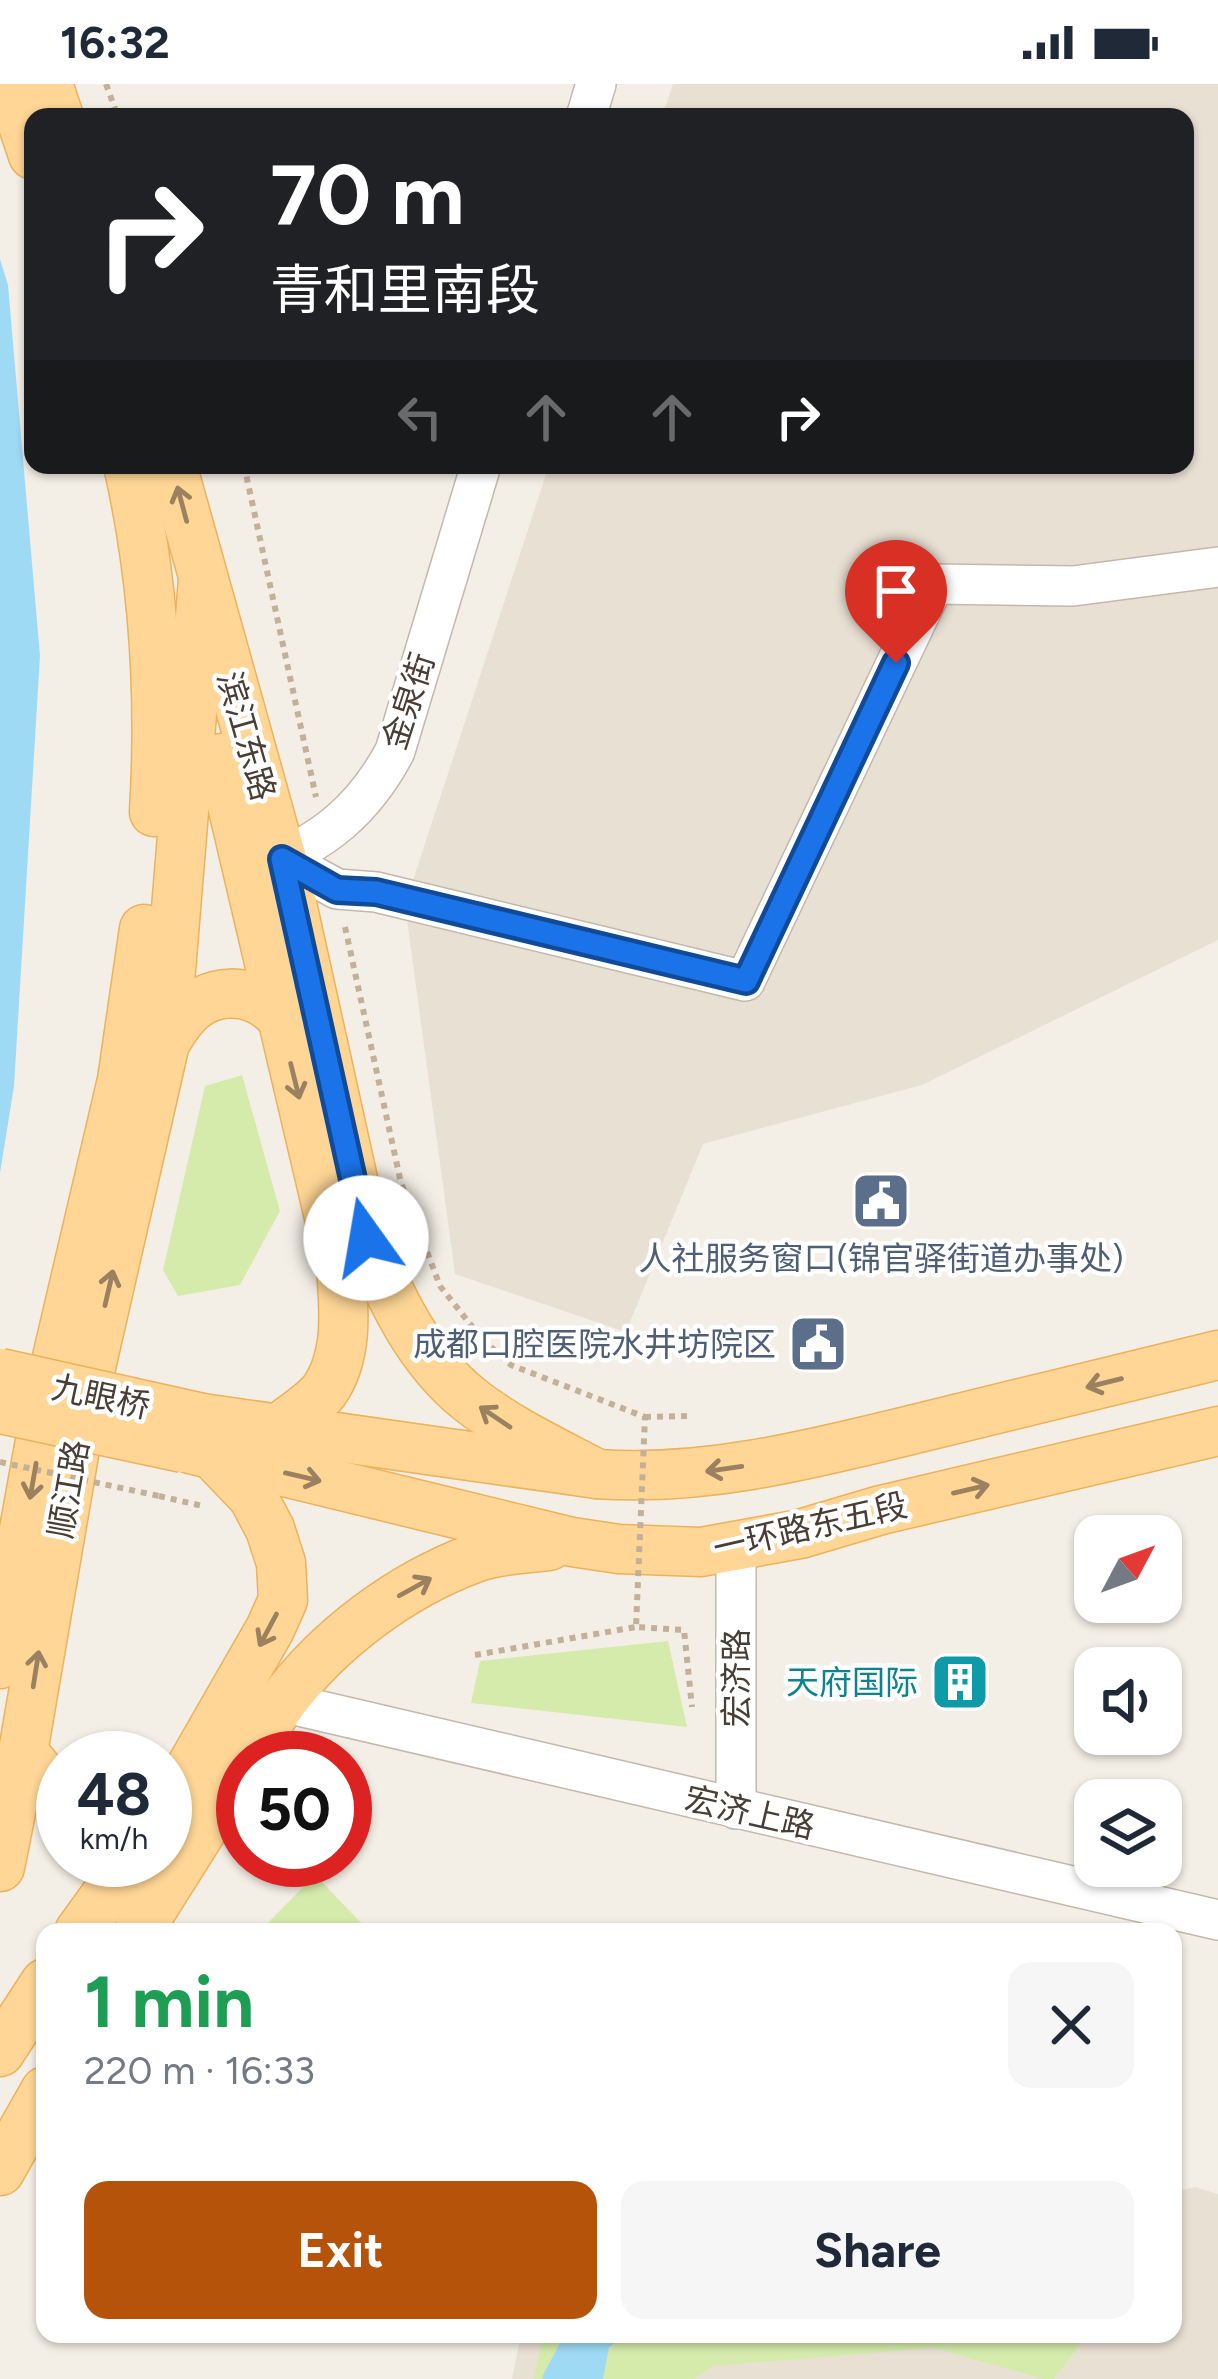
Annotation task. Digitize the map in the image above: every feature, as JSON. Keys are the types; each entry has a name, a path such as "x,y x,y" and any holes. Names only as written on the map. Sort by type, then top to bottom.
{"main road":[{"path":"9,84 24,128"},
{"path":"130,474 151,600 176,696 214,734 227,779 265,866 279,1015 341,1268 341,1355 335,1372 322,1393 279,1427"},
{"name":"滨江东路","path":"174,474 258,775 265,866 366,1238 387,1290 414,1337 468,1398 505,1424 597,1474"},
{"name":"顺江路","path":"0,1664 48,1396 122,1080 176,696 203,580"},
{"name":"顺江路","path":"0,1867 83,1402 165,1043 176,696"},
{"path":"165,1043 184,1015 202,1001 221,995 255,996 279,1015"},
{"path":"202,1441 279,1427 597,1474 646,1476 739,1467 856,1443 1218,1355"},
{"name":"九眼桥","path":"0,1373 202,1441"},
{"name":"九眼桥","path":"0,1409 202,1441"},
{"name":"一环路东五段","path":"202,1441 572,1543 701,1552 800,1534 881,1510 1218,1431"},
{"path":"192,1764 283,1600 281,1563 270,1528 254,1498 202,1441"},
{"path":"264,1731 282,1702 326,1652 394,1599 479,1556 572,1543"},
{"path":"23,1753 36,1768"},
{"path":"145,1923 216,1808"},
{"path":"86,1923 112,1887"},
{"path":"0,2052 36,1997"},
{"path":"0,2171 36,2107"}],"street":[{"name":"金泉街","path":"265,866 334,827 380,779 395,751 478,474"},
{"path":"265,866 337,890 376,892 746,981 934,584 1073,586 1218,567"},
{"path":"176,696 218,695 258,775"},
{"name":"宏济路","path":"736,1546 736,1809"},
{"name":"宏济上路","path":"282,1702 1218,1920"}],"path":[{"path":"482,1339 511,1365 645,1417 690,1416"},
{"path":"636,1627 645,1417"},
{"path":"0,1462 159,1496"},
{"path":"475,1655 636,1627 684,1630 692,1707"}],"shaded area":[{"path":"673,84 1218,84 1218,940 922,1085 703,1144 626,1332 455,1274 405,905 546,474 1194,474 1194,108 665,108"},
{"path":"1195,2187 1218,2194 1218,2379 512,2379 519,2343 1182,2343 1182,2190"}],"green space":[{"path":"242,1075 280,1211 240,1285 178,1296 163,1270 205,1086"},
{"path":"668,1641 687,1727 471,1703 480,1661"},
{"path":"303,1887 327,1887 361,1923 268,1923"},
{"path":"541,2343 1081,2343 1054,2379 934,2348 713,2366 694,2379 534,2379"}],"water":[{"path":"0,259 8,285 40,656 14,1086 0,1173"},
{"path":"560,2343 615,2343 609,2347 603,2379 542,2377"}],"place":[{"name":"人社服务窗口(锦官驿街道办事处)","path":"881,1201"},
{"name":"成都口腔医院水井坊院区","path":"818,1344"},
{"name":"天府国际","path":"960,1682"}],"route":[{"path":"366,1238 282,859 337,890 376,892 746,981 896,663"}]}
